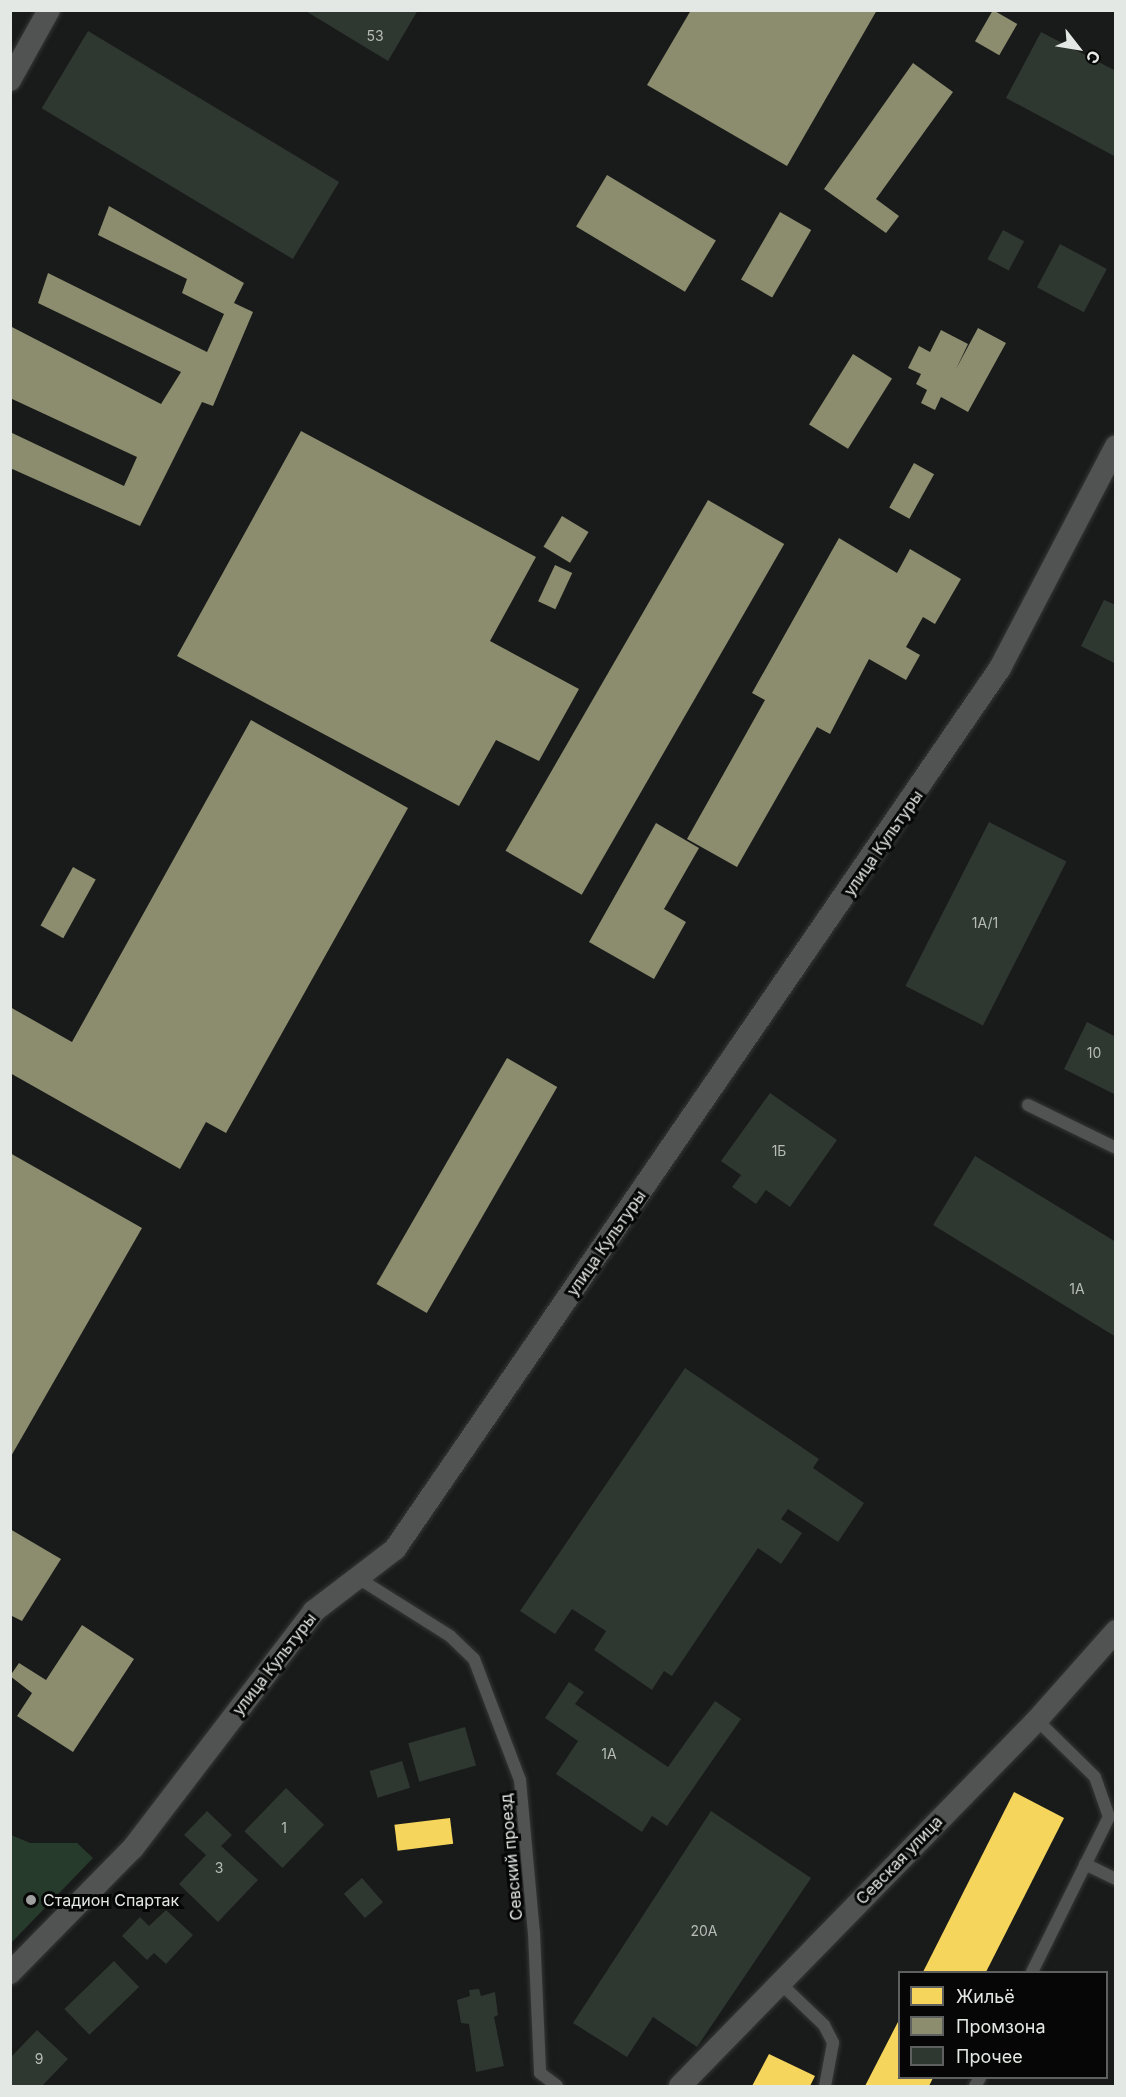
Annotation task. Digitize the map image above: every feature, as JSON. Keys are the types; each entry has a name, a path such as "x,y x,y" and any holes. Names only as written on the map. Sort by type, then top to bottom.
{"street":[{"path":"10,81 49,10"},
{"name":"улица Культуры","path":"10,1973 133,1848 314,1611 395,1549 932,772 1000,668 1116,446"},
{"name":"Севская улица","path":"680,2086 1037,1720 1116,1631"}],"lane":[{"path":"1028,1105 1116,1148"},
{"name":"Севский проезд","path":"358,1578 450,1636 474,1659 520,1780 534,1933 540,2073 557,2086"},
{"path":"1032,1971 1108,1817 1104,1795 1095,1776 1037,1720"},
{"path":"1085,1864 1116,1879"},
{"path":"780,1983 824,2025 833,2043 832,2062 825,2086"}],"green space":[{"name":"Стадион Спартак","path":"11,1835 30,1843 77,1843 93,1858 11,1943"}],"building: Жильё":[{"path":"1014,1792 1064,1818 987,1971 924,1971"},
{"path":"450,1818 453,1844 398,1851 394,1825"},
{"path":"898,2022 898,2079 932,2079 929,2086 865,2086"},
{"path":"769,2054 815,2076 810,2086 752,2086"}],"building: Промзона":[{"path":"691,10 877,10 787,166 647,85"},
{"path":"993,10 1017,24 999,55 975,41"},
{"path":"913,63 953,92 876,199 899,216 886,233 824,189"},
{"path":"607,175 716,240 685,292 576,226"},
{"path":"109,206 244,283 234,303 253,312 213,406 202,402 140,526 10,468 10,432 124,486 137,457 10,398 10,326 161,404 181,372 38,303 48,273 207,352 224,314 182,293 187,279 98,235"},
{"path":"780,212 811,230 772,298 741,280"},
{"path":"978,328 1006,343 968,412 941,397 935,410 921,403 927,390 916,384 921,374 908,368 919,346 930,352 941,330 968,344 956,369"},
{"path":"853,354 892,378 848,449 809,424"},
{"path":"301,431 536,557 490,641 579,689 539,761 496,740 459,806 177,656"},
{"path":"914,463 934,474 909,519 889,508"},
{"path":"708,500 784,544 582,895 506,851"},
{"path":"562,516 589,532 570,563 543,547"},
{"path":"839,538 897,573 910,549 961,579 935,624 923,617 906,647 920,655 906,680 869,659 830,734 817,727 737,867 687,839 765,700 752,693"},
{"path":"555,565 572,573 555,609 538,601"},
{"path":"251,720 408,808 226,1133 206,1122 180,1169 10,1073 10,1007 72,1042"},
{"path":"656,823 699,848 664,909 686,922 654,979 589,942"},
{"path":"73,867 96,880 63,938 41,926"},
{"path":"507,1058 557,1087 427,1313 377,1284"},
{"path":"10,1153 142,1228 10,1458"},
{"path":"10,1529 61,1559 22,1621 10,1615"},
{"path":"82,1625 134,1659 73,1752 17,1716 32,1693 10,1676 19,1663 46,1680"}],"building: Прочее":[{"path":"304,10 418,10 388,61"},
{"path":"88,31 339,182 293,259 42,108"},
{"path":"1041,32 1116,71 1116,157 1006,98"},
{"path":"1003,230 1024,241 1009,270 988,259"},
{"path":"1060,244 1107,269 1084,312 1037,287"},
{"path":"1104,600 1116,605 1116,664 1081,646"},
{"path":"989,822 1067,861 983,1025 905,986"},
{"path":"1087,1022 1116,1037 1116,1095 1064,1069"},
{"path":"770,1093 837,1140 790,1207 766,1190 756,1204 732,1187 741,1175 721,1161"},
{"path":"975,1156 1116,1242 1116,1337 933,1225"},
{"path":"685,1368 819,1459 813,1468 864,1503 838,1542 788,1509 781,1519 802,1533 781,1564 758,1548 672,1676 664,1671 652,1690 594,1650 606,1631 572,1609 555,1634 520,1611"},
{"path":"569,1682 584,1692 575,1704 668,1767 715,1701 741,1719 667,1826 652,1816 642,1832 556,1774 578,1741 545,1718"},
{"path":"465,1727 476,1765 419,1782 408,1743"},
{"path":"402,1761 410,1788 378,1798 369,1771"},
{"path":"286,1788 324,1825 282,1868 244,1831"},
{"path":"207,1811 232,1835 221,1846 258,1880 218,1922 179,1884 206,1855 184,1835"},
{"path":"711,1811 811,1878 697,2047 653,2017 627,2057 573,2023"},
{"path":"362,1878 383,1902 365,1918 344,1894"},
{"path":"166,1910 193,1935 166,1964 154,1953 147,1960 122,1936 140,1917 149,1926"},
{"path":"114,1961 139,1987 89,2035 64,2009"},
{"path":"479,1989 481,1996 495,1992 498,2015 494,2017 504,2066 476,2072 469,2024 461,2023 457,2000 470,1996 469,1990"},
{"path":"37,2030 68,2059 42,2086 12,2086 10,2058"}],"place":[{"name":"Стадион Спартак","path":"31,1900"}]}
